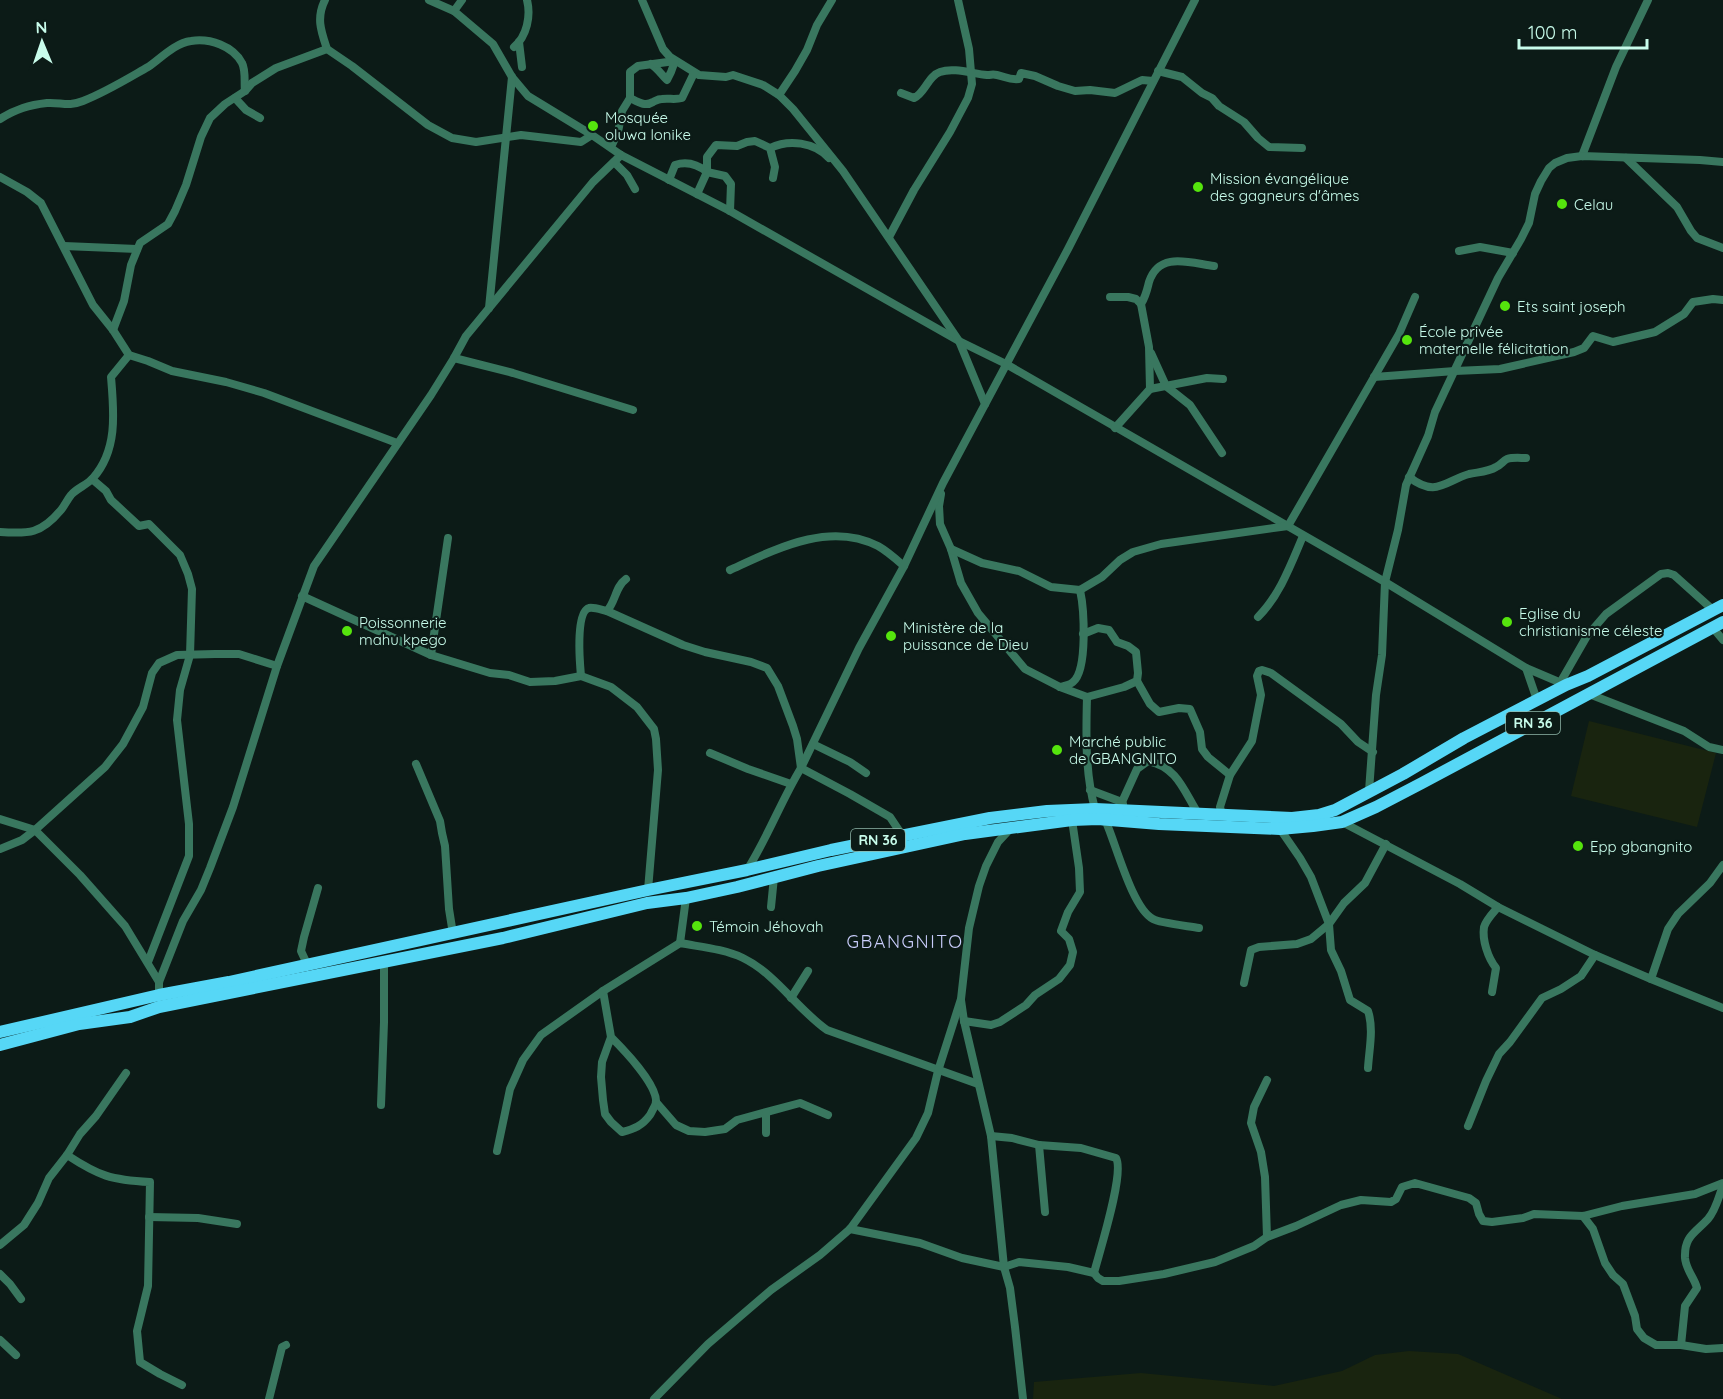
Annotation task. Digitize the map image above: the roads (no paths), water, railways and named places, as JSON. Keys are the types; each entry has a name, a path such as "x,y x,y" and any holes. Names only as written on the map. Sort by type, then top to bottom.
{"main road":[{"name":"RN 36","path":"0,1045 79,1024 130,1017 159,1007 503,938 647,903 686,898 737,887 965,834 1072,820 1124,806 1199,815 1292,818 1319,815 1335,810 1403,774 1563,684 1588,676 1718,608"},
{"name":"RN 36","path":"0,1032 159,995 229,982 902,835 990,818 1047,811 1097,814 1160,824 1280,829 1342,822 1432,778 1718,625"}],"street":[{"path":"325,0 320,9 320,23 327,49 428,125 452,138 476,142 521,135 581,142 592,135"},
{"path":"429,0 454,11 493,44 512,77 528,96 621,155 730,211 959,341 1006,364 1385,582 1526,668 1563,684 1587,636 1606,614 1661,574 1674,575 1718,608"},
{"path":"454,11 462,0"},
{"path":"522,67 517,44 529,17 527,0"},
{"path":"642,0 663,49 675,61 699,75 726,77 733,75 763,85 779,95 806,124 890,237 959,341 985,404"},
{"path":"779,95 799,64 817,25 832,0"},
{"path":"890,237 914,190 968,98 972,84 969,49 958,0"},
{"path":"747,870 904,566 943,483 1068,249 1195,0"},
{"path":"1582,156 1616,67 1648,0"},
{"path":"0,119 16,109 48,103 76,104 97,96 179,45 190,41 215,43 232,50 243,65 244,90"},
{"path":"113,330 124,302 131,265 137,249 140,243 168,224 186,185 201,136 210,118 252,83 276,68 327,49"},
{"path":"611,147 618,132 622,111 630,98 630,72 638,66 675,61"},
{"path":"651,64 659,69 667,80 675,61"},
{"path":"1158,71 1182,77 1244,122 1269,147 1302,148"},
{"path":"901,93 914,98 918,96 930,80 940,72 995,74 1008,80 1019,79 1021,73 1075,91 1115,93 1142,80 1153,81"},
{"path":"630,98 643,104 650,104 663,98 673,100 682,98 694,73"},
{"path":"489,308 512,77"},
{"path":"235,98 246,110 260,118"},
{"path":"806,124 813,146"},
{"path":"697,194 707,172 707,157 716,145 737,146 755,141 770,148"},
{"path":"770,148 778,144 804,143 825,153 843,171"},
{"path":"770,148 775,167 773,178"},
{"path":"159,995 159,982 183,921 201,890 233,807 277,666 314,566 454,358 466,336 593,182 621,155"},
{"path":"1370,791 1376,695 1382,655 1385,582 1409,477 1428,436 1435,412 1498,278 1529,223 1535,194 1541,181 1555,162 1582,156 1723,162"},
{"path":"1626,158 1677,207 1697,238 1723,248"},
{"path":"614,162 627,175 635,189"},
{"path":"669,180 675,165 684,162 699,165 707,172 725,176 731,184 730,211"},
{"path":"0,177 41,203 93,305 113,330 129,356 172,371 226,382 264,393 397,443"},
{"path":"64,246 137,249"},
{"path":"1458,252 1480,247 1513,253"},
{"path":"1141,304 1147,294 1149,281 1159,265 1170,261 1214,266"},
{"path":"1110,297 1128,297 1136,299 1141,304 1149,347 1150,389"},
{"path":"1288,526 1400,334 1415,297"},
{"path":"1374,377 1455,370 1500,369 1574,352 1584,348 1593,336 1613,342 1655,332 1684,314 1694,302 1723,300"},
{"path":"1149,347 1166,386 1190,405 1222,453"},
{"path":"0,532 22,534 41,529 61,510 72,494 92,479 106,460 112,439 114,407 111,377 129,356"},
{"path":"454,358 513,373 633,410"},
{"path":"1115,428 1150,389 1207,378 1223,380"},
{"path":"1409,477 1414,482 1430,487 1442,487 1468,475 1490,470 1508,459 1526,458"},
{"path":"92,479 139,526 149,524 180,555 192,589 190,655 180,690 177,720 189,824 189,856 148,962"},
{"path":"943,483 939,506 940,524 951,549 960,583 978,613 1025,669 1060,687 1087,697 1137,681"},
{"path":"951,549 982,563 1019,571 1052,586 1080,590 1102,577 1120,560 1133,552 1161,544 1288,526"},
{"path":"730,570 792,543 826,536 859,538 880,547 904,566"},
{"path":"1257,617 1267,608 1276,593 1303,536"},
{"path":"431,655 448,538"},
{"path":"607,611 611,607 620,584 626,579"},
{"path":"1060,687 1073,683 1080,672 1083,658 1083,605 1080,590"},
{"path":"302,596 431,655 489,673 509,675 530,682 555,681 581,676 611,687 637,707 654,729 658,770 648,890"},
{"path":"581,676 579,642 582,617 588,608 607,611 683,645 767,668 778,686 793,726 801,768"},
{"path":"1718,625 1723,640"},
{"path":"1083,634 1098,628 1109,630 1118,642 1128,645 1136,652 1137,681 1150,704 1159,712 1179,708 1190,709 1200,732 1202,748 1208,757 1230,775"},
{"path":"0,849 22,840 35,830 105,767 123,744 143,706 152,673 159,663 177,655 239,654 277,666"},
{"path":"1526,668 1537,700"},
{"path":"1222,815 1220,807 1230,775 1252,741 1260,695 1257,676 1259,671 1268,671 1341,724 1358,742 1372,752"},
{"path":"1588,693 1684,731 1709,747 1723,750"},
{"path":"1087,697 1086,738 1090,790 1097,814 1107,822 1119,859 1144,911 1154,919 1199,928"},
{"path":"813,744 867,773"},
{"path":"710,753 791,784"},
{"path":"1090,790 1124,806 1137,768 1148,761 1160,764 1171,772 1182,785 1199,815"},
{"path":"416,764 440,821 445,846 453,934"},
{"path":"801,768 890,817 902,835"},
{"path":"0,819 35,830 80,875 125,926 159,982"},
{"path":"964,1021 991,1025 1000,1022 1059,979 1070,965 1073,952 1069,939 1061,931 1068,912 1080,892 1072,820"},
{"path":"1342,822 1460,884 1498,907 1595,955 1723,1008"},
{"path":"654,1399 708,1344 771,1290 820,1255 850,1229 916,1138 928,1113 938,1071 961,999 969,928 979,886 998,842 1011,828"},
{"path":"1280,829 1311,877 1329,924 1331,950 1341,971 1350,1000 1368,1011 1370,1018 1368,1068"},
{"path":"1244,983 1251,950 1259,947 1297,944 1311,939 1329,924 1344,903 1365,883 1386,844"},
{"path":"758,852 767,865"},
{"path":"1651,979 1668,929 1677,914 1710,883 1723,865"},
{"path":"771,907 774,877"},
{"path":"307,964 302,951 304,937 318,888"},
{"path":"680,943 686,898"},
{"path":"1492,992 1496,968 1488,953 1484,938 1484,925 1498,907"},
{"path":"497,1151 510,1089 523,1060 541,1035 603,991 680,943 718,950 742,958 759,968 813,1020 827,1030 978,1084"},
{"path":"1468,1126 1499,1054 1542,998 1581,976 1595,955"},
{"path":"381,1105 384,962"},
{"path":"791,998 808,971"},
{"path":"603,991 611,1037 602,1062 601,1077 605,1114 610,1122 622,1132 633,1130 642,1124 656,1102"},
{"path":"961,999 991,1136 1004,1267 1013,1308 1023,1399"},
{"path":"611,1037 640,1069 654,1092 656,1102 676,1125 689,1131 705,1132 725,1129 737,1120 800,1103 828,1115"},
{"path":"0,1245 24,1225 38,1203 49,1178 126,1073"},
{"path":"1267,1080 1254,1107 1251,1123 1261,1152 1265,1177 1267,1237"},
{"path":"766,1113 766,1133"},
{"path":"991,1136 1012,1138 1039,1145 1081,1148 1116,1158 1119,1162 1118,1177 1094,1273"},
{"path":"1039,1145 1045,1212"},
{"path":"67,1155 94,1172 109,1178 150,1182 148,1286 137,1331 140,1362 182,1385"},
{"path":"850,1229 920,1243 962,1258 1004,1267 1018,1262 1068,1266 1094,1273 1103,1281 1119,1281 1164,1274 1215,1262 1341,1205 1361,1200 1391,1202 1396,1199 1402,1187 1415,1183 1469,1198 1476,1203 1483,1221 1492,1222 1534,1215 1583,1216 1622,1206 1695,1194 1723,1184"},
{"path":"1680,1345 1685,1306 1696,1288 1685,1261 1685,1246 1689,1238 1708,1219 1723,1184"},
{"path":"1583,1216 1593,1229 1608,1269 1623,1284 1635,1316 1637,1329 1644,1338 1656,1345 1680,1345 1696,1349 1723,1348"},
{"path":"149,1217 198,1218 237,1224"},
{"path":"0,1274 21,1299"},
{"path":"0,1340 16,1355"},
{"path":"269,1399 282,1347 286,1345"}],"place":[{"name":"Mosquée oluwa lonike","path":"593,126"},
{"name":"Mission évangélique des gagneurs d'âmes","path":"1198,187"},
{"name":"Celau","path":"1562,204"},
{"name":"Ets saint joseph","path":"1505,306"},
{"name":"École privée maternelle félicitation","path":"1407,340"},
{"name":"Eglise du christianisme céleste","path":"1507,622"},
{"name":"Poissonnerie mahu kpego","path":"347,631"},
{"name":"Ministère de la puissance de Dieu","path":"891,636"},
{"name":"Marché public de GBANGNITO","path":"1057,750"},
{"name":"Epp gbangnito","path":"1578,846"},
{"name":"Témoin Jéhovah","path":"697,926"}],"district":[{"name":"GBANGNITO","path":"905,941"}]}
